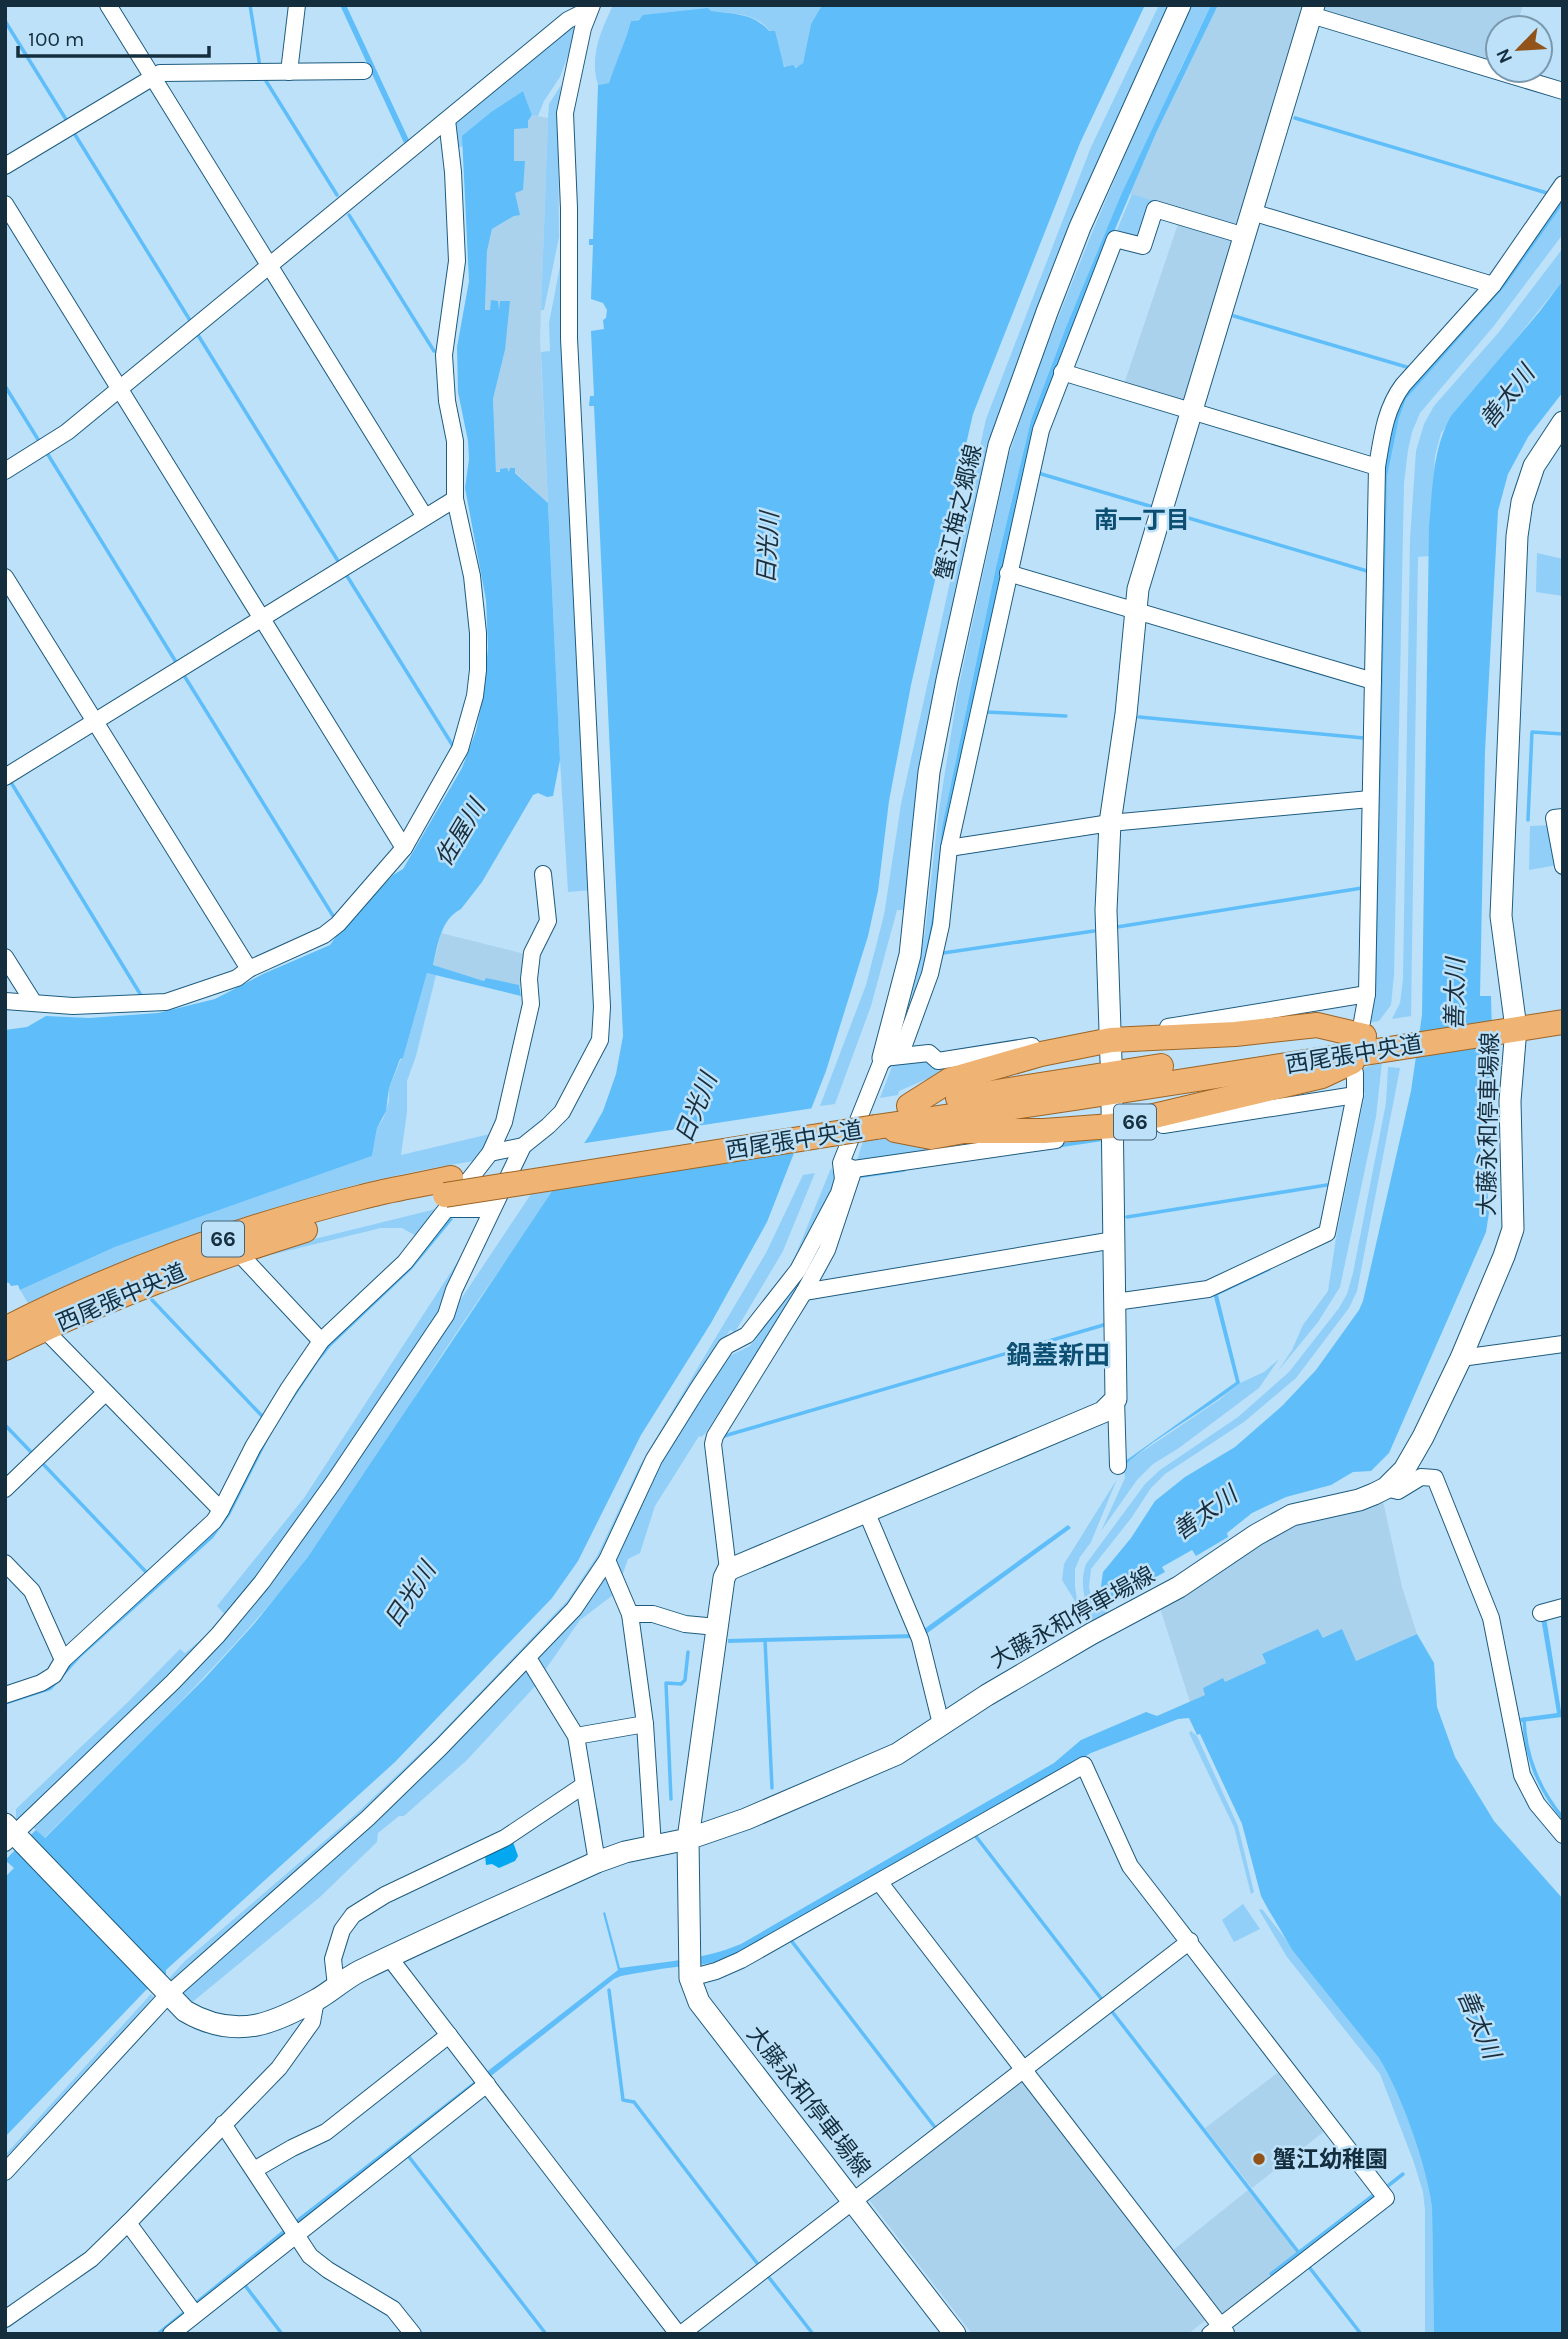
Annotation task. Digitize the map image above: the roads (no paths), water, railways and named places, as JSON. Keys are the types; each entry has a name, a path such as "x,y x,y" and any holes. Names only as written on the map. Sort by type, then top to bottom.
{"main road":[{"name":"蟹江梅之郷線","path":"892,1057 910,955 932,759 999,445 1080,227 1180,5"},
{"path":"1111,1046 1106,910 1111,823 1126,714 1138,589 1313,10"},
{"name":"大藤永和停車場線","path":"955,2334 699,2002 690,1968 688,1839 746,1819 897,1754 941,1724 1091,1634 1179,1587 1256,1535 1292,1515 1359,1500 1386,1488 1404,1470 1413,1456 1461,1357 1513,1229 1501,916 1517,536 1522,502 1534,466 1563,422"},
{"name":"西尾張中央道","path":"1507,1022 1563,1005"},
{"name":"西尾張中央道","path":"881,1121 909,1106 1074,1079 1507,1022 1563,1022"},
{"name":"66","path":"909,1106 950,1080 1041,1054 1317,1025 1379,1037"},
{"name":"西尾張中央道","path":"5,1348 139,1287 237,1251 368,1212 448,1194 881,1121 1075,1098 1379,1037"},
{"name":"66","path":"881,1121 899,1132 932,1137 964,1131 1045,1131 1112,1115 1137,1122 1322,1076 1379,1037"},
{"path":"11,1835 185,2011 198,2018 230,2026 260,2024 316,2000 349,1977 389,1957 597,1862 688,1839 724,1578 728,1570 1103,1412 1116,1399 1112,1115"},
{"name":"西尾張中央道","path":"5,1329 106,1281 261,1225 363,1196 448,1194"}],"street":[{"path":"108,5 425,517"},
{"path":"289,72 297,5"},
{"path":"5,471 66,432 120,389 586,7"},
{"path":"11,1835 173,1682 262,1583 446,1315 454,1290 523,1146 562,1112 600,1040 602,1007 569,338 569,208 565,113 586,7"},
{"path":"1313,10 1563,90"},
{"path":"5,166 160,73 364,71"},
{"path":"5,1001 96,1006 166,1002 237,978 249,969 324,935 347,914 404,848 460,749 475,696 478,632 472,576 455,499 455,441 447,401 444,355 457,261 453,172 447,120"},
{"path":"1379,1037 1367,994 1377,467 1384,426 1392,400 1403,385 1493,285 1563,184"},
{"path":"5,204 404,848"},
{"path":"5,2172 167,1992 368,1818 574,1609 607,1560 654,1459 726,1346 747,1335 798,1270 839,1192 892,1057 930,974 941,925 949,848 1041,430 1115,239 1143,246 1155,209 1245,236"},
{"path":"1252,212 1493,285"},
{"path":"1062,372 1377,467"},
{"path":"5,777 455,499"},
{"path":"1008,573 1373,681"},
{"path":"5,577 249,969"},
{"path":"949,848 1111,823 1370,799"},
{"path":"1563,817 1554,818 1563,866"},
{"path":"5,1695 41,1683 54,1675 63,1660 202,1533 222,1510 253,1447 321,1342 405,1262 448,1194 490,1153 504,1122 531,1004 531,953 548,921 544,874"},
{"path":"5,957 34,1003"},
{"path":"892,1057 929,1053 938,1060 1080,1039 1111,1046 1367,994"},
{"path":"1115,1302 1208,1289 1327,1233 1355,1095 1355,1073"},
{"path":"1137,1122 1155,1126 1355,1095"},
{"path":"848,1166 1069,1139 1112,1115"},
{"path":"490,1153 523,1146"},
{"path":"728,1570 713,1444 715,1436 827,1250 848,1166"},
{"path":"448,1194 492,1209"},
{"path":"804,1292 1114,1240"},
{"path":"237,1251 321,1342"},
{"path":"44,1329 222,1510"},
{"path":"1461,1357 1563,1344"},
{"path":"5,1489 105,1393"},
{"path":"1116,1399 1118,1466"},
{"path":"1386,1488 1398,1492 1421,1477 1435,1478 1491,1618 1522,1774 1537,1804 1563,1835"},
{"path":"866,1511 920,1639 941,1724"},
{"path":"607,1560 630,1614 645,1724 653,1846"},
{"path":"5,1563 32,1591 63,1660"},
{"path":"1541,1613 1563,1607"},
{"path":"630,1614 653,1614 685,1624 717,1628"},
{"path":"528,1658 576,1736 597,1862"},
{"path":"576,1736 645,1724"},
{"path":"690,1968 716,1972 741,1960 1084,1765 1130,1866 1386,2198 1219,2331 880,1883"},
{"path":"336,1986 333,1959 342,1930 353,1915 397,1889 505,1838 584,1785"},
{"path":"389,1957 679,2334 1190,1941"},
{"path":"5,2319 91,2259 128,2223 279,2068 312,2022 316,2000"},
{"path":"254,2170 326,2132 449,2035"},
{"path":"172,2334 193,2310 484,2080"},
{"path":"223,2124 310,2256 328,2270 393,2309 413,2334"},
{"path":"128,2223 193,2310"}],"water":[{"path":"340,5 346,5 409,140 404,143"},
{"name":"日光川","path":"822,5 1145,5 1080,143 973,414 911,685 889,801 878,891 868,936 826,1071 767,1222 711,1323 641,1435 578,1561 552,1598 395,1762 166,1970 166,1980 146,1990 5,2137 5,1877 14,1868 5,1860 36,1830 45,1838 205,1678 254,1624 308,1557 589,1136 603,1111 616,1074 623,1036 594,406 589,406 590,396 594,396 591,331 604,329 603,320 607,310 603,303 591,299 593,245 589,245 589,239 593,239 598,85 609,83 631,21 639,20 643,15 708,8 711,11 750,18 769,31 775,31 784,67 793,65 796,68 803,63 811,24"},
{"path":"1211,5 1218,5 1156,133 1073,328 1038,423 925,976 921,976 933,913 942,827 996,567 1031,420 1121,195"},
{"name":"佐屋川","path":"523,91 532,115 528,128 514,129 514,161 525,161 523,190 515,193 520,215 492,229 487,251 485,310 490,310 491,300 498,301 499,310 500,301 510,301 505,350 493,399 496,472 507,468 509,472 510,468 515,468 515,473 548,503 560,760 553,796 547,797 538,793 533,795 482,882 444,926 433,965 484,981 486,978 519,985 521,996 427,973 403,1058 400,1059 389,1088 386,1111 377,1128 372,1156 115,1247 20,1290 18,1285 11,1286 5,1282 5,1030 27,1027 46,1016 89,1018 158,1013 215,999 263,974 330,945 393,875 403,869 462,768 476,731 484,692 488,647 486,600 465,488 469,459 468,441 458,392 457,347 469,281 462,136"},
{"path":"1563,193 1563,204 1506,285 1406,399 1399,418 1387,477 1376,996 1372,996 1382,470 1389,429 1400,398"},
{"name":"善太川","path":"1563,280 1563,392 1528,437 1508,474 1498,511 1485,751 1480,996 1491,996 1493,1077 1479,1080 1489,1213 1486,1232 1389,1453 1371,1471 1353,1472 1331,1485 1286,1497 1252,1513 1227,1533 1228,1537 1196,1556 1192,1550 1162,1567 1165,1572 1154,1578 1151,1574 1111,1597 1104,1594 1101,1586 1103,1572 1131,1538 1155,1501 1185,1477 1235,1447 1282,1406 1316,1370 1363,1301 1411,1091 1422,1015 1429,526 1437,456 1451,416"},
{"path":"449,1217 453,1219 412,1269 331,1346 318,1362 274,1428 230,1515 213,1538 81,1657 51,1690 5,1705 5,1701 48,1687 68,1664 210,1535 220,1523 270,1426 328,1344"},
{"path":"1268,1266 1271,1270 1218,1295 1240,1383 1126,1464 1124,1462 1236,1382 1213,1293"},
{"path":"1068,1525 1071,1528 922,1637 920,1632"},
{"path":"1546,1617 1562,1717 1521,1722 1520,1718 1557,1713 1541,1618"},
{"name":"善太川","path":"1318,1629 1323,1638 1342,1629 1356,1661 1417,1634 1434,1663 1437,1707 1455,1757 1494,1821 1563,1899 1563,2334 1434,2334 1432,2207 1419,2151 1404,2111 1379,2058 1293,1951 1268,1909 1261,1896 1242,1824 1200,1734 1197,1735 1189,1718 1178,1719 1091,1753 739,1954 708,1964 655,1970 614,1979 164,2334 155,2334 293,2222 618,1970 603,1913 605,1912 620,1968 697,1957 741,1944 1054,1763 1081,1740 1146,1712 1157,1716 1205,1695 1203,1688 1223,1678 1225,1682 1266,1663 1262,1654"},
{"path":"914,1634 916,1638 728,1643 728,1639"}],"waterway":[{"path":"250,5 260,67"},
{"path":"5,21 67,121"},
{"path":"266,81 337,195"},
{"path":"1295,118 1547,193"},
{"path":"74,133 191,322"},
{"path":"349,215 434,351"},
{"path":"1234,316 1410,368"},
{"path":"198,335 338,561"},
{"path":"5,386 39,441"},
{"path":"47,453 176,662"},
{"path":"1038,473 1153,507"},
{"path":"1175,514 1367,571"},
{"path":"347,576 453,746"},
{"path":"185,677 335,919"},
{"path":"986,712 1066,716"},
{"path":"1139,717 1364,738"},
{"path":"1528,820 1532,732 1563,734"},
{"path":"12,784 142,997"},
{"path":"1117,927 1362,888"},
{"path":"943,953 1094,931"},
{"path":"1057,1146 1104,1139"},
{"path":"862,1176 904,1170"},
{"path":"1127,1217 1327,1185"},
{"path":"152,1300 262,1416"},
{"path":"724,1436 1107,1324"},
{"path":"5,1425 31,1452"},
{"path":"44,1465 148,1574"},
{"path":"765,1640 772,1788"},
{"path":"671,1799 666,1683 681,1684 685,1680 688,1652"},
{"path":"1524,1719 1527,1746 1535,1772 1547,1796 1563,1818"},
{"path":"596,1809 599,1827"},
{"path":"974,1834 1103,2001"},
{"path":"790,1939 937,2130"},
{"path":"609,1990 623,2100 634,2102 760,2267"},
{"path":"1110,2009 1299,2253"},
{"path":"406,2153 546,2334"},
{"path":"1389,2185 1403,2174"},
{"path":"1271,2274 1375,2194"},
{"path":"1309,2267 1361,2334"},
{"path":"767,2275 813,2334"},
{"path":"244,2284 282,2334"}],"place":[{"name":"蟹江幼稚園","path":"1259,2159"}],"district":[{"name":"南一丁目","path":"1142,520"},
{"name":"鍋蓋新田","path":"1058,1355"}]}
